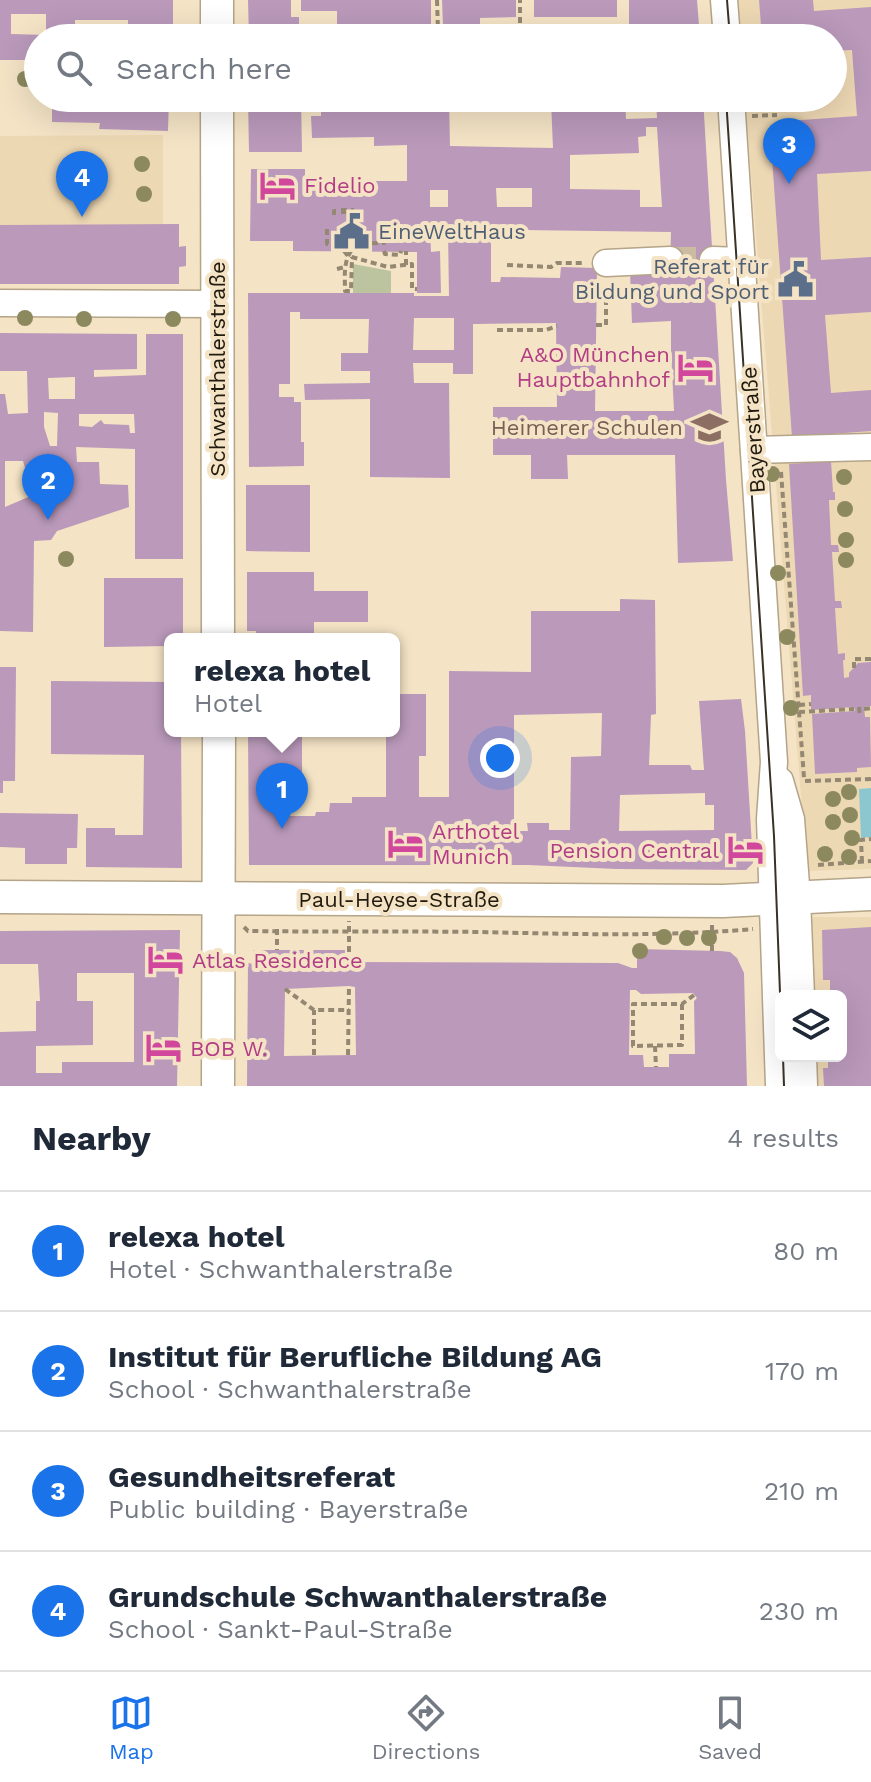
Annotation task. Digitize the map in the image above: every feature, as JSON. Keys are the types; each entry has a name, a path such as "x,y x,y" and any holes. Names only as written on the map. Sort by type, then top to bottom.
{"main road":[{"path":"217,0 217,24"},
{"name":"Schwanthalerstraße","path":"217,112 218,633"},
{"path":"218,1086 219,737"},
{"name":"Paul-Heyse-Straße","path":"0,897 220,898 349,915 871,894"}],"street":[{"path":"724,0 726,24"},
{"name":"Bayerstraße","path":"741,112 741,261 767,450 774,762 791,819 801,990"},
{"path":"606,263 670,260"},
{"path":"713,260 741,261"},
{"path":"0,303 216,304"},
{"path":"767,450 871,447"},
{"name":"Bayerstraße","path":"779,1086 794,899"},
{"path":"803,1062 804,1086"}],"path":[{"path":"437,0 438,24"},
{"path":"520,0 520,24"},
{"path":"749,112 752,116 777,115"},
{"path":"337,209 328,209 331,213 334,211 352,210 340,210 340,212 350,212 350,219"},
{"path":"356,243 357,228"},
{"path":"327,229 327,244 384,243 384,229"},
{"path":"344,251 388,267 412,267"},
{"path":"384,251 385,254 400,255 404,251 414,276 412,289 417,289"},
{"path":"350,255 351,291 345,291 345,267 350,255"},
{"path":"412,267 417,258"},
{"path":"507,265 551,267 557,263 606,263 606,325 596,325"},
{"path":"337,269 345,267"},
{"path":"497,330 546,330 557,326"},
{"path":"767,450 799,705 805,781 871,779"},
{"path":"854,668 854,659 871,659"},
{"path":"799,705 810,703"},
{"path":"859,708 860,717"},
{"path":"799,712 871,708"},
{"path":"862,862 861,840 871,839"},
{"path":"794,899 811,865 871,861"},
{"path":"220,898 248,931 349,915 632,935 758,929"},
{"path":"349,915 349,962"},
{"path":"712,918 712,951"},
{"path":"348,1055 349,986"},
{"path":"285,989 314,1010 349,1010"},
{"path":"682,1004 682,1045 633,1046 633,1004 682,1004 694,995"},
{"path":"314,1010 314,1055"},
{"path":"655,1046 656,1067"}],"shaded area":[{"path":"739,0 871,0 871,869 807,871 746,112 847,112 847,24 740,24"},
{"path":"163,135 163,224 179,224 179,246 186,246 186,266 179,267 179,284 0,284 0,136"},
{"path":"806,917 871,917 871,1086 810,1086 810,1062 847,1062 847,990 808,990"}],"green space":[{"path":"353,264 391,271 391,293 353,293"}],"water":[{"path":"871,788 871,837 861,838 859,789"}],"building":[{"path":"0,0 173,0 173,24 75,20 75,24 46,24 46,14 11,14 11,34 24,34 24,60 0,60"},
{"path":"248,0 291,0 291,17 299,17 299,24 249,24"},
{"path":"301,0 431,0 431,24 337,24 337,11 301,11"},
{"path":"442,0 516,0 516,17 480,18 480,24 443,24"},
{"path":"534,0 617,0 617,17 534,17"},
{"path":"629,0 697,0 699,24 629,24"},
{"path":"759,0 813,0 814,11 871,7 871,171 817,174 821,260 871,257 871,312 825,315 831,393 871,390 871,431 792,437 770,130 789,129 788,121 857,116 852,50 847,50 847,24 761,24"},
{"path":"52,112 169,112 168,131 99,129 100,123 52,122"},
{"path":"248,112 301,112 302,152 249,152"},
{"path":"321,112 449,112 450,146 553,148 551,112 626,112 626,119 657,118 657,112 704,112 733,561 678,563 675,455 567,455 568,479 531,479 531,455 493,455 493,407 557,407 556,323 473,324 473,374 453,374 453,363 413,363 414,383 449,383 450,478 370,477 370,399 305,400 304,384 370,383 370,371 341,371 341,353 368,353 369,319 300,319 300,312 290,312 290,384 279,384 279,397 294,397 294,402 301,402 304,466 249,467 248,293 414,293 414,296 449,296 448,230 430,230 431,252 440,251 441,293 417,293 417,252 293,251 293,241 250,241 251,169 305,169 305,181 407,181 407,145 374,146 374,137 312,138 311,116 321,116","holes":["646,127 657,127 662,207 640,207 640,190 570,189 570,155 639,153 638,137 646,136","496,188 532,188 532,207 497,207","430,190 448,190 448,207 430,207","491,224 521,225 521,230 671,232 670,272 630,271 632,323 671,321 674,411 595,411 597,268 561,267 560,278 501,277 500,282 491,282","414,318 454,318 454,350 413,350"]},
{"path":"179,224 179,247 186,246 186,266 179,267 179,284 0,284 0,225"},
{"path":"0,333 137,334 137,369 94,370 94,377 146,375 146,334 183,334 183,559 135,559 135,449 76,447 77,462 99,462 100,484 128,485 129,507 57,531 51,540 34,541 33,632 0,631 0,394 5,394 8,414 28,413 27,371 0,371","holes":["75,377 75,399 49,399 48,378","44,412 58,413 57,446 50,446 44,427","79,414 134,414 135,433 130,433 129,425 104,424 101,420 92,427 79,426","5,461 23,461 33,495 5,507"]},
{"path":"831,461 835,500 829,500 831,545 838,545 839,552 832,552 835,601 841,601 842,608 835,608 838,654 845,653 844,678 849,677 858,663 871,662 871,706 864,707 865,717 870,717 871,767 857,768 857,772 815,774 812,714 855,711 854,707 811,710 811,695 803,696 789,464"},
{"path":"246,485 310,485 310,552 246,551"},
{"path":"247,572 314,572 314,591 368,591 368,622 314,622 314,633 247,631"},
{"path":"104,578 183,578 183,633 164,633 164,646 104,647"},
{"path":"620,599 655,600 656,714 651,715 649,765 690,765 692,770 704,770 699,701 741,699 753,863 746,870 528,865 249,865 248,737 302,737 302,806 287,806 287,816 315,816 316,812 329,812 330,803 352,803 352,797 386,797 386,737 400,737 400,694 426,694 426,756 419,756 419,797 449,797 449,671 531,672 531,611 620,611","holes":["602,713 601,756 571,757 570,830 549,830 549,823 527,823 528,831 514,831 514,715","705,793 705,805 714,805 714,830 619,831 620,795"]},
{"path":"0,667 16,667 15,781 3,781 3,793 0,793"},
{"path":"51,681 164,682 164,737 181,737 182,868 86,867 86,828 115,828 115,835 143,835 144,755 51,754"},
{"path":"0,813 78,814 77,848 67,848 67,864 25,864 25,848 0,847"},
{"path":"871,927 871,1086 824,1086 823,1068 828,1068 828,1062 847,1062 847,990 830,990 830,980 823,980 822,930"},
{"path":"180,930 177,1086 0,1086 0,1032 36,1031 36,1001 40,1001 38,964 0,964 0,931","holes":["77,973 134,973 134,1062 62,1062 62,1073 36,1073 36,1046 93,1045 93,1001 77,1001"]},
{"path":"637,949 720,951 730,952 737,958 744,973 747,1086 247,1086 248,963 253,964 253,950 345,950 344,962 618,963 637,968","holes":["355,987 356,1055 284,1056 285,989","630,990 641,994 693,993 697,998 694,1001 695,1054 669,1054 669,1067 644,1067 643,1055 629,1055"]}],"tunnel":[{"path":"670,260 713,260"}],"tram line":[{"path":"727,0 729,24"},
{"path":"727,112 774,836 780,990"},
{"path":"783,1062 784,1086"}],"place":[{"name":"Gesundheitsreferat","path":"789,184"},
{"name":"Fidelio","path":"278,185"},
{"name":"Grundschule Schwanthalerstraße","path":"82,217"},
{"name":"EineWeltHaus","path":"352,231"},
{"name":"Referat für Bildung und Sport","path":"795,279"},
{"name":"A&O München Hauptbahnhof","path":"696,367"},
{"name":"Heimerer Schulen","path":"709,427"},
{"name":"Institut für Berufliche Bildung AG","path":"48,520"},
{"name":"relexa hotel","path":"282,829"},
{"name":"Arthotel Munich","path":"406,844"},
{"name":"Pension Central","path":"745,850"},
{"name":"Atlas Residence","path":"166,960"},
{"name":"BOB W.","path":"164,1048"}]}
